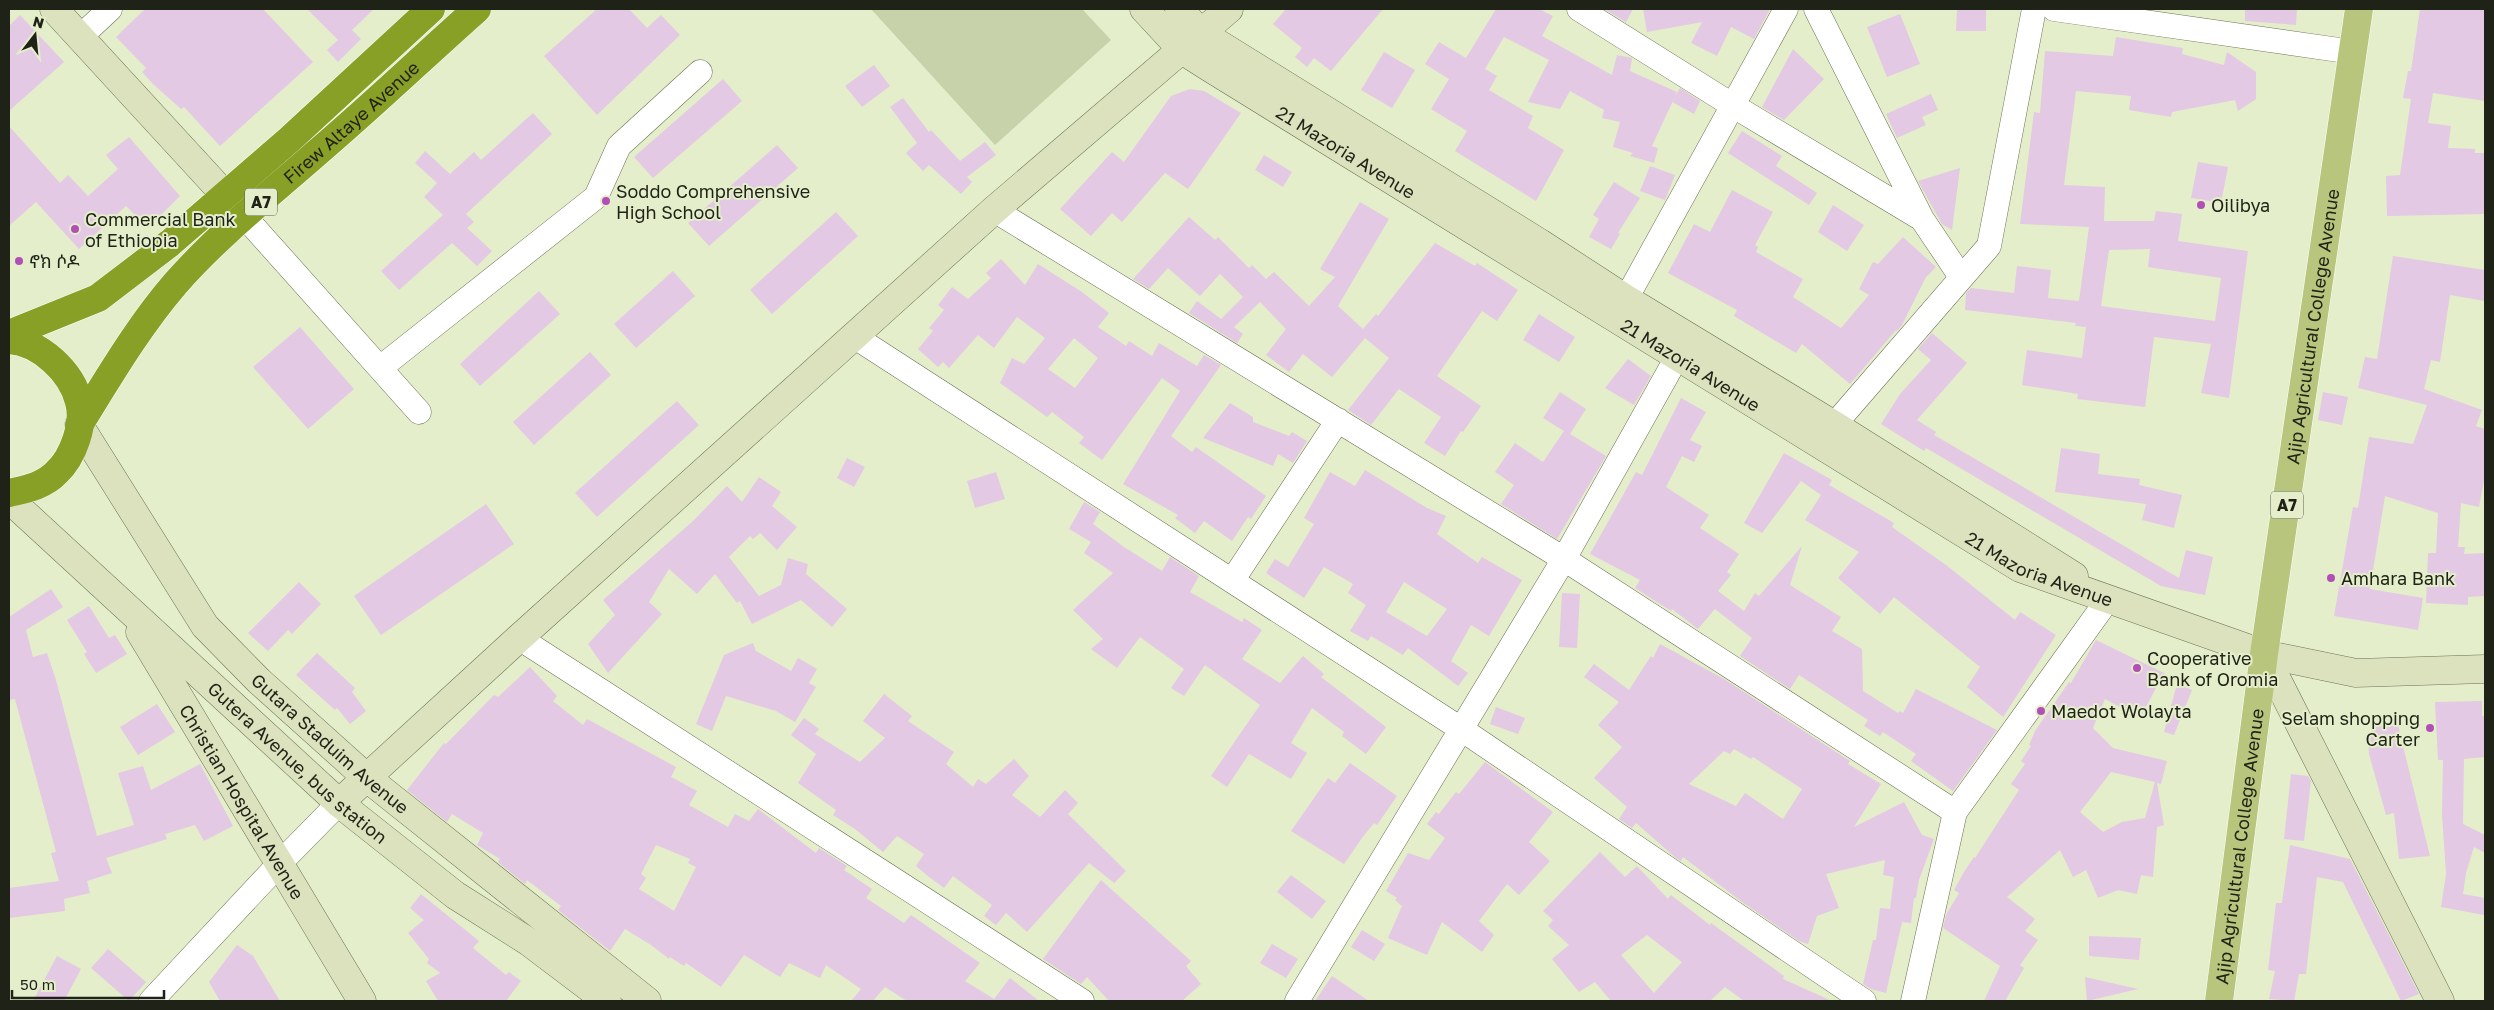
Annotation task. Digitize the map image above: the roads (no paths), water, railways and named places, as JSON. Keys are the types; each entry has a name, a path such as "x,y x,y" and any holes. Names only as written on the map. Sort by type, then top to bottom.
{"highway":[{"name":"Firew Altaye Avenue","path":"9,334 98,298 170,243 226,196 431,9"},
{"name":"Firew Altaye Avenue","path":"79,425 127,348 174,285 222,235 477,9"},
{"path":"226,196 244,216"},
{"name":"A7","path":"9,340 20,340 40,351 72,382 80,403 79,425 71,454 57,473 36,487 9,493"}],"main road":[{"path":"54,9 226,196"},
{"name":"21 Mazoria Avenue","path":"1144,9 1192,42 1682,347 2020,568 2109,598"},
{"name":"21 Mazoria Avenue","path":"1179,9 1192,42 1540,243 1626,300 1682,347 1834,425 2109,598"},
{"path":"339,803 519,638 994,210 1229,9"},
{"name":"Ajip Agricultural College Avenue","path":"2219,1001 2264,654 2359,9"},
{"name":"Gutara Staduim Avenue","path":"79,425 205,626 259,682 367,778 646,1001"},
{"name":"Gutera Avenue, bus station","path":"9,499 122,601 339,803 455,895 529,942 607,1001"},
{"path":"2109,598 2264,654 2356,673 2485,668"},
{"name":"Christian Hospital Avenue","path":"122,601 280,863 357,997"},
{"path":"2264,654 2440,1001"}],"street":[{"path":"80,37 110,9"},
{"path":"1579,9 1732,105 1922,219"},
{"path":"1626,300 1786,9"},
{"path":"1816,9 1922,219 1961,277"},
{"path":"1834,425 1989,246 2034,9"},
{"path":"2054,9 2353,52"},
{"path":"380,368 596,197 619,146 700,72"},
{"path":"994,210 1564,559 1955,812"},
{"path":"244,216 420,412"},
{"path":"855,337 1461,729 1864,1001"},
{"path":"1297,1001 1564,559 1682,347"},
{"path":"1232,581 1338,420"},
{"path":"1913,1001 1955,812 2109,598"},
{"path":"519,638 1082,1001"},
{"path":"151,1001 339,803"}],"place":[{"name":"Soddo Comprehensive High School","path":"606,201"},
{"name":"Oilibya","path":"2201,205"},
{"name":"Commercial Bank of Ethiopia","path":"75,229"},
{"name":"ኖክ ሶዶ","path":"19,261"},
{"name":"Amhara Bank","path":"2331,578"},
{"name":"Cooperative Bank of Oromia","path":"2137,668"},
{"name":"Maedot Wolayta","path":"2041,711"},
{"name":"Selam shopping Carter","path":"2430,728"}]}
